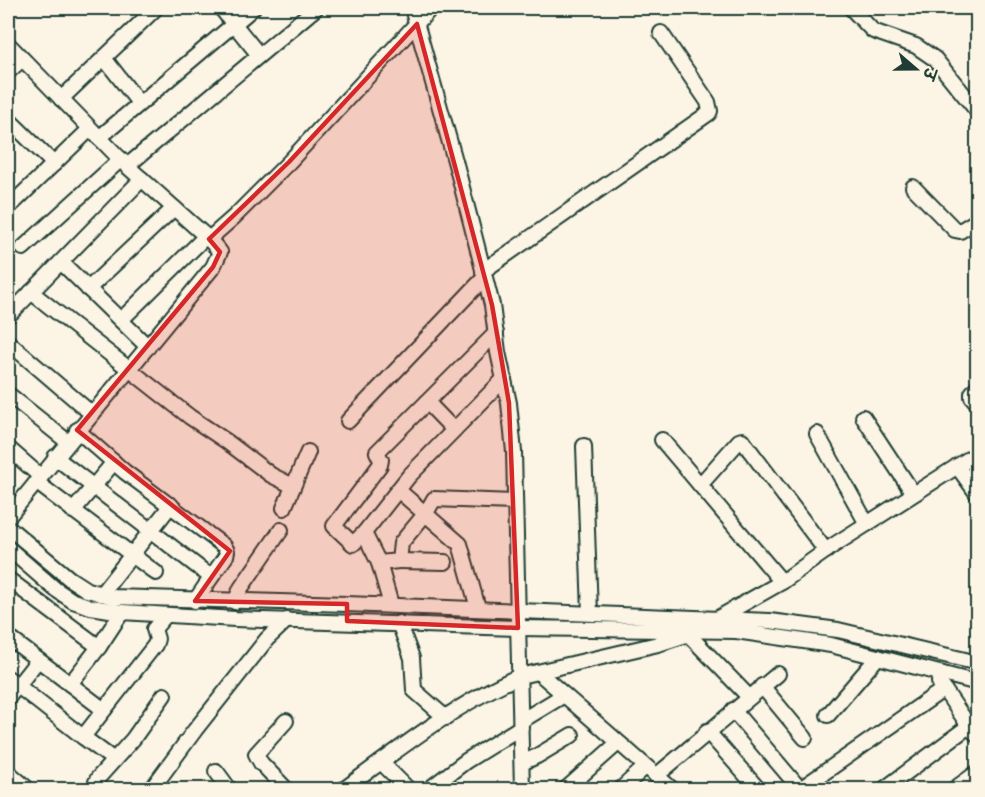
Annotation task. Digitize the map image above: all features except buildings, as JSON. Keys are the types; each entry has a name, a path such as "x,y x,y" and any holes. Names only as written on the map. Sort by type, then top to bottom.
{"street":[{"path":"61,99 156,8"},
{"path":"221,8 259,55"},
{"path":"8,208 54,164 139,104 253,8"},
{"path":"23,248 316,8"},
{"path":"412,8 484,274 512,424 522,789"},
{"path":"121,320 208,237 234,217 289,162 431,8"},
{"path":"851,8 873,31 916,46 935,59 978,112"},
{"path":"348,421 484,274 709,113 708,102 661,33"},
{"path":"8,44 124,163 208,237 220,252 217,260 148,347 77,430 8,517"},
{"path":"104,58 139,104"},
{"path":"8,72 22,59"},
{"path":"8,119 54,164"},
{"path":"8,316 142,179"},
{"path":"913,187 955,230 960,231 978,220"},
{"path":"88,289 174,208"},
{"path":"61,262 148,347"},
{"path":"31,292 190,417 251,459 271,476 293,486"},
{"path":"496,333 377,452 381,460 380,465 334,526 353,544 409,476 504,379"},
{"path":"8,342 92,414"},
{"path":"978,386 972,393 972,397 978,404"},
{"path":"8,394 68,442"},
{"path":"427,402 454,430"},
{"path":"863,417 913,493"},
{"path":"77,430 114,462 224,546 227,551 226,556 195,601"},
{"path":"816,434 867,524"},
{"path":"662,440 782,582"},
{"path":"699,485 742,440 826,551"},
{"path":"584,446 590,613"},
{"path":"8,448 73,511 156,573"},
{"path":"284,508 308,452"},
{"path":"343,789 446,718 520,676 658,644 712,623 782,582 913,493 978,453"},
{"path":"55,457 211,577"},
{"path":"73,511 114,462"},
{"path":"957,466 978,495"},
{"path":"398,490 460,544 478,608"},
{"path":"399,561 401,543 435,499 514,502"},
{"path":"100,594 171,505"},
{"path":"8,527 13,546 41,578 73,601 91,607 122,612 287,620 391,605 478,608 518,619 712,623 770,621 838,630 978,663"},
{"path":"234,602 280,530"},
{"path":"364,533 379,563 391,605"},
{"path":"13,546 87,590 114,597 234,602 347,612 399,623 518,619 590,613 712,623 795,638 978,683"},
{"path":"379,563 445,562"},
{"path":"8,579 99,647"},
{"path":"70,684 99,647 122,612"},
{"path":"83,737 152,650 157,642 154,629 166,615"},
{"path":"150,789 267,639 287,620"},
{"path":"399,623 412,658 414,690 446,718"},
{"path":"688,634 749,697"},
{"path":"8,637 104,710"},
{"path":"828,715 878,657"},
{"path":"8,698 12,681 38,660"},
{"path":"538,672 673,789"},
{"path":"883,789 975,727 933,672"},
{"path":"620,789 651,771 707,731 778,674"},
{"path":"12,681 114,760"},
{"path":"762,686 805,738"},
{"path":"733,710 800,789 944,689"},
{"path":"100,789 96,782 141,729 164,695"},
{"path":"428,789 564,695"},
{"path":"286,721 256,754 261,763 287,789"},
{"path":"707,731 759,789"},
{"path":"522,763 572,735"},
{"path":"565,789 618,743"},
{"path":"381,762 409,789"},
{"path":"216,771 230,789"},
{"path":"8,772 29,789"},
{"path":"953,789 978,772"}],"highlighted area":[{"path":"417,24 492,305 509,403 518,628 347,621 347,604 195,601 230,551 77,430 213,267 220,252 209,239 289,162"}]}
